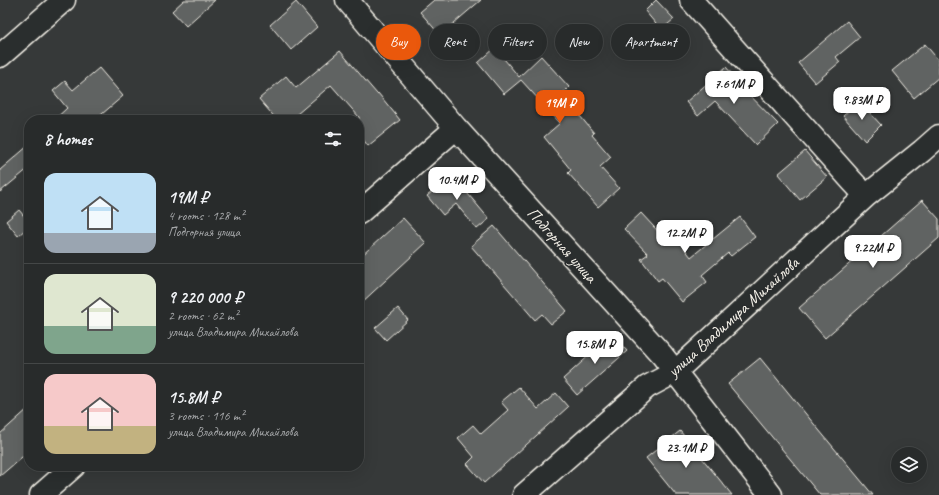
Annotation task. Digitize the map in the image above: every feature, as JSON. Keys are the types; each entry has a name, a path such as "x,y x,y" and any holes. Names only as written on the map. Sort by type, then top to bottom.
{"street":[{"path":"0,56 64,0"},
{"name":"Подгорная улица","path":"347,0 456,128 662,355 771,495"},
{"path":"691,0 866,196"},
{"path":"364,209 456,128"},
{"name":"улица Владимира Михайлова","path":"524,495 647,387 676,372 866,196 922,152 939,136"},
{"path":"41,495 68,471"}],"building":[{"path":"184,0 215,0 186,26 172,11"},
{"path":"434,0 481,0 453,24 430,24 420,12"},
{"path":"656,0 674,19 668,24 656,24 645,11"},
{"path":"296,2 317,27 291,50 270,25"},
{"path":"847,21 860,37 836,57 840,62 815,83 798,63"},
{"path":"925,44 939,61 939,77 914,98 892,71"},
{"path":"340,51 400,120 368,146 364,141 364,115 357,115 331,85 296,115 273,115 259,99 286,76 296,88"},
{"path":"488,54 488,60 505,60 519,77 537,60 545,60 569,87 562,94 594,133 592,135 611,157 600,167 619,188 598,207 568,173 571,170 544,137 560,123 521,80 504,94 478,63"},
{"path":"726,67 738,81 737,82 778,124 756,145 715,101 698,116 686,102"},
{"path":"99,68 123,96 101,115 59,115 67,108 53,91 65,81 73,90"},
{"path":"859,101 881,125 865,141 843,116"},
{"path":"24,149 24,172 0,192 0,170"},
{"path":"805,151 827,177 800,200 778,174"},
{"path":"452,175 489,219 477,229 456,204 443,215 427,196"},
{"path":"922,200 939,219 939,238 825,338 799,308"},
{"path":"19,210 24,216 24,231 18,236 6,221"},
{"path":"641,213 666,240 673,234 691,257 740,217 755,237 731,256 728,253 702,275 707,282 682,302 662,278 658,281 641,259 648,254 624,229"},
{"path":"403,218 426,243 364,300 364,253"},
{"path":"494,226 567,311 551,324 542,314 535,320 471,246"},
{"path":"398,308 408,320 386,340 375,328"},
{"path":"612,335 627,351 577,395 563,379"},
{"path":"760,358 873,495 820,495 728,384"},
{"path":"519,387 538,409 556,393 568,407 484,483 467,464 474,457 458,438 473,425 481,434 508,410 501,402"},
{"path":"24,412 24,455 0,476 0,434"},
{"path":"680,431 732,495 676,495 646,458"}]}
